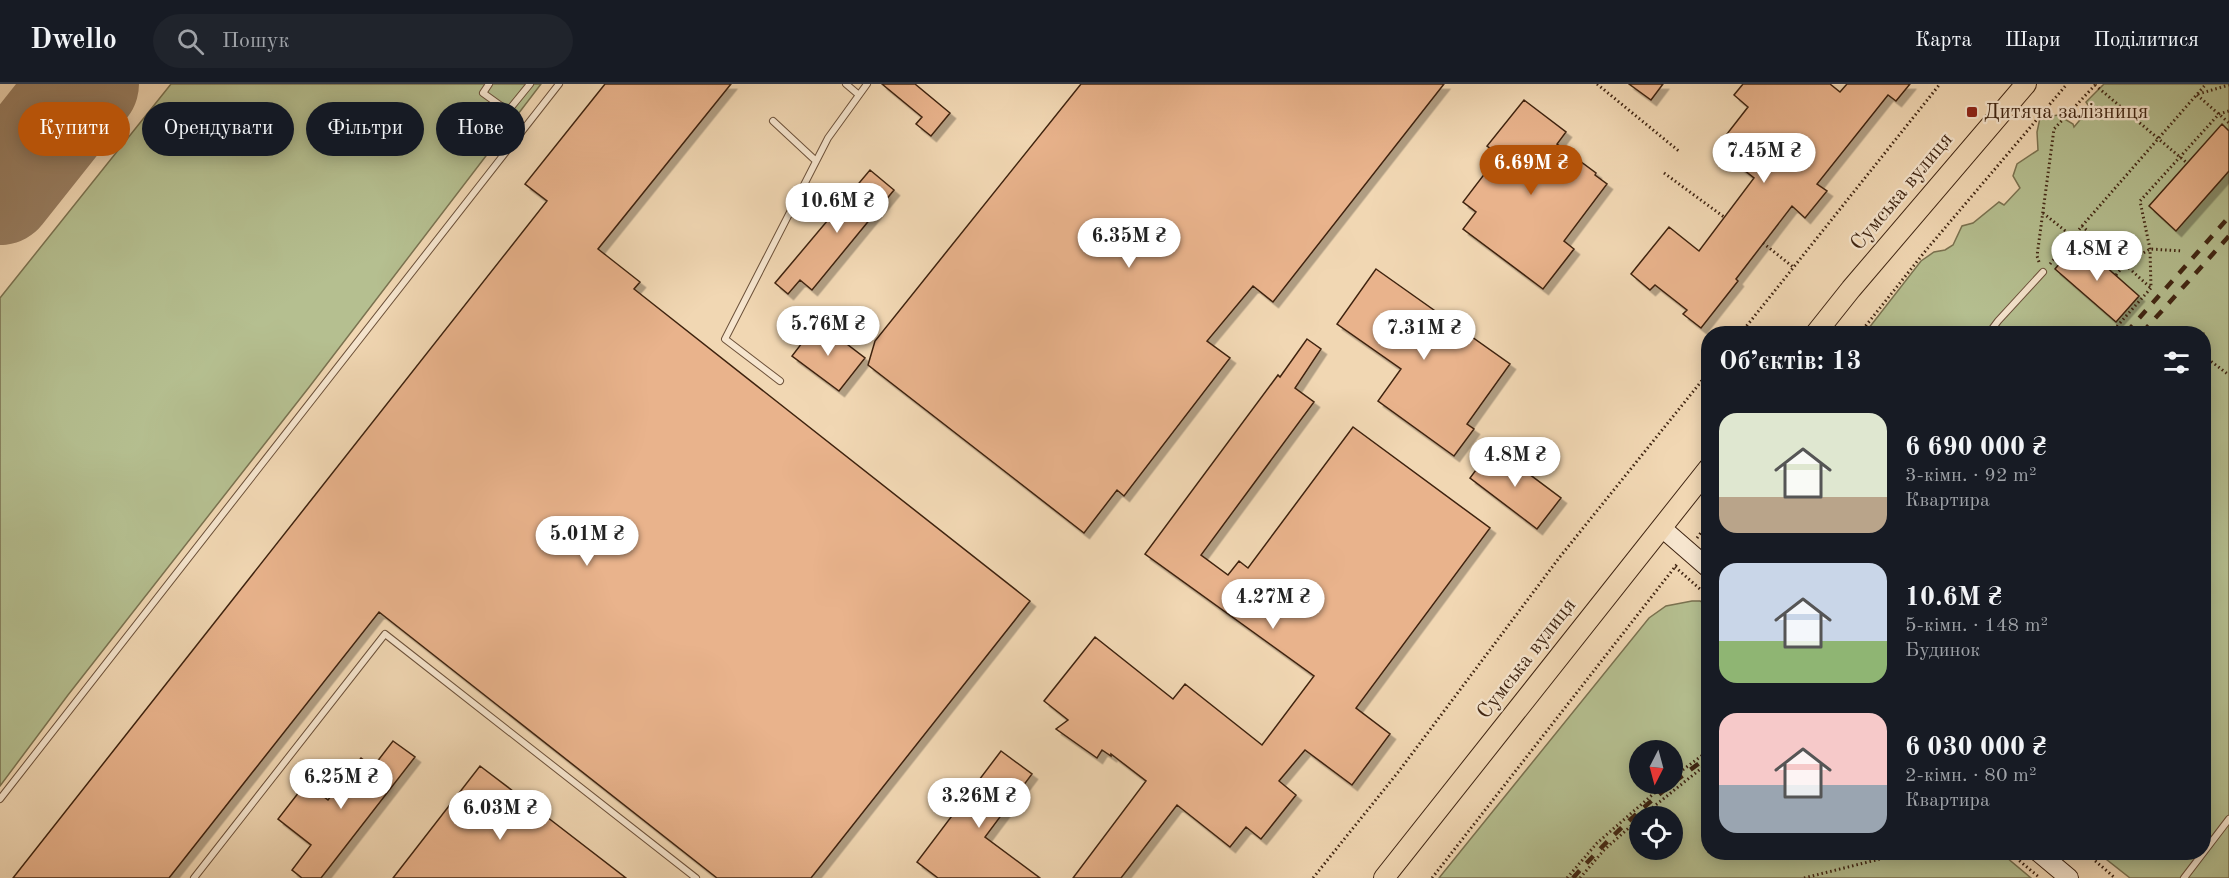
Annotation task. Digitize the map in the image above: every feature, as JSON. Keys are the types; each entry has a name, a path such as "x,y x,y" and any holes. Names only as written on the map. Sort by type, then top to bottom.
{"main road":[{"name":"Сумська вулиця","path":"1822,326 2026,84"},
{"name":"Сумська вулиця","path":"1384,878 1701,478"},
{"path":"1662,528 1701,562"},
{"path":"2048,860 2069,878"}],"lane":[{"path":"489,84 483,93 508,111 530,84"},
{"path":"0,799 559,84"},
{"path":"846,84 859,94"},
{"path":"780,381 726,339 828,138 867,84"},
{"path":"772,121 816,161"},
{"path":"1994,326 2043,272"},
{"path":"194,878 385,634 696,878"},
{"path":"2211,843 2229,819"},
{"path":"2184,878 2198,860"}],"path":[{"path":"1597,84 1680,152"},
{"path":"1747,326 1940,84"},
{"path":"1866,326 1927,249 2067,84"},
{"path":"2187,163 2158,138 2094,84 2054,129 2037,256 2043,272 2158,138 2206,84"},
{"path":"2197,95 2229,86"},
{"path":"2197,95 2229,123"},
{"path":"2117,326 2151,288 2150,249 2140,201 2219,114 2229,111"},
{"path":"1664,173 1724,217"},
{"path":"2043,213 2073,237"},
{"path":"2082,226 2151,288"},
{"path":"1763,243 1793,267"},
{"path":"2115,275 2125,264 2150,249 2183,251"},
{"path":"2211,361 2229,375"},
{"path":"1313,878 1399,771 1559,558 1701,382"},
{"path":"1432,878 1688,550"},
{"path":"1675,567 1701,590"},
{"path":"1683,770 1701,756"},
{"path":"1655,806 1701,769"},
{"path":"1567,878 1597,843 1653,794"},
{"path":"1580,878 1604,850 1629,828"},
{"path":"1804,878 1876,860"},
{"path":"2019,860 2040,878"},
{"path":"2094,860 2115,878"}],"green space":[{"path":"171,84 541,84 525,105 525,102 436,102 436,156 486,156 0,786 0,298 113,156 130,156 130,135 142,120 142,156 294,156 294,102 157,102"},
{"path":"2104,84 2229,84 2229,878 2130,878 2107,860 2211,860 2211,326 1870,326 1921,261 1934,252 1945,250 1953,245 1962,226 1973,223 1999,202 2004,205 2020,188 2013,176 2017,164 2038,150 2037,132 2040,118 2058,115 2074,127 2090,108 2086,102"},
{"path":"1700,601 1701,860 2010,860 2031,878 1439,878 1649,618 1666,606"}],"building":[{"path":"605,84 731,84 598,249 640,282 634,289 1030,601 811,878 717,878 379,612 169,878 13,878 547,201 525,184"},
{"path":"882,84 915,84 950,113 931,136 916,124 922,117"},
{"path":"1081,84 1444,84 1273,302 1253,286 1207,341 1230,358 1124,496 1117,490 1084,533 868,365 875,341"},
{"path":"1629,84 1663,84 1651,100"},
{"path":"1743,84 1830,84 1840,92 1847,84 1910,84 1896,101 1888,95 1817,184 1827,191 1805,218 1792,206 1701,328 1683,314 1687,310 1655,285 1650,290 1631,274 1669,227 1699,251 1754,178 1716,148 1748,107 1734,95"},
{"path":"1524,100 1566,132 1557,144 1607,184 1564,241 1574,249 1543,289 1463,229 1476,212 1463,202 1499,155 1487,146"},
{"path":"2222,124 2229,131 2229,171 2176,231 2149,206"},
{"path":"870,170 894,190 812,290 800,280 788,294 775,283"},
{"path":"2078,242 2139,296 2116,322 2055,269"},
{"path":"1376,269 1510,364 1467,424 1474,429 1454,456 1378,401 1401,369 1337,324"},
{"path":"818,322 865,358 839,391 792,356"},
{"path":"1307,339 1321,349 1295,388 1314,402 1201,555 1228,575 1239,561 1248,568 1353,427 1490,528 1356,708 1390,734 1352,785 1305,750 1279,781 1296,795 1261,839 1246,827 1230,847 1177,805 1121,878 1073,878 1146,781 1111,754 1111,756 1102,750 1097,758 1056,729 1068,720 1044,701 1095,637 1173,699 1185,684 1262,745 1314,676 1145,554"},
{"path":"1493,447 1561,498 1537,529 1470,478"},
{"path":"393,741 415,757 321,878 302,878 292,870 311,845 278,819 306,783 328,800 361,758 373,767"},
{"path":"1001,751 1032,774 985,837 1040,878 938,878 917,862"},
{"path":"480,766 534,807 626,878 393,878"}],"runway":[{"path":"0,191 85,84"}],"railway":[{"path":"2132,326 2229,217"},
{"path":"2148,326 2229,236"},
{"path":"1573,878 1637,813 1701,762"}],"place":[{"name":"Дитяча залізниця","path":"1972,112"}]}
